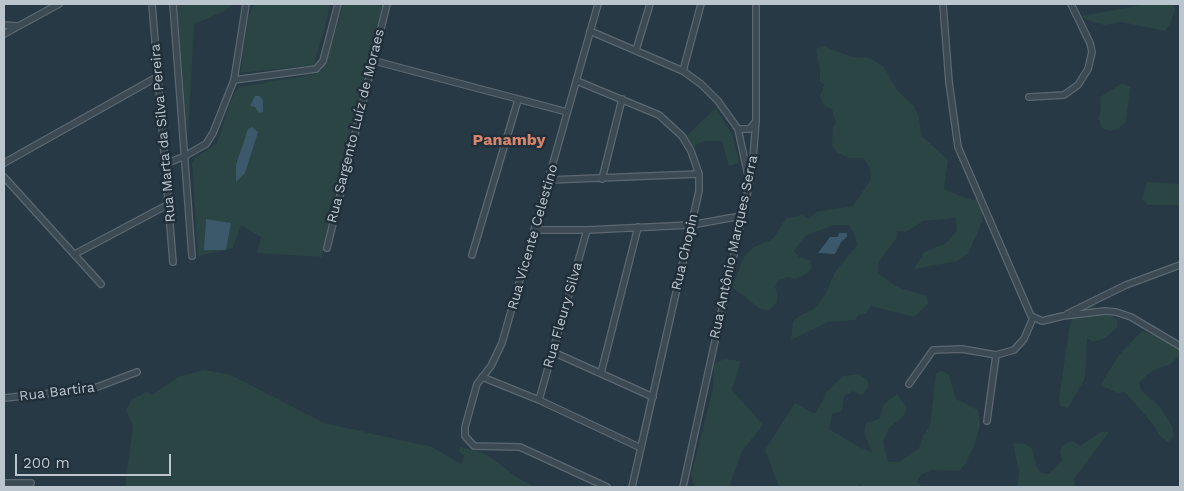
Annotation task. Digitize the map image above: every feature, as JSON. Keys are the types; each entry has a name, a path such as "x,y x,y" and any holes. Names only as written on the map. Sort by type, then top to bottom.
{"street":[{"path":"4,34 59,4"},
{"name":"Rua Marta da Silva Pereira","path":"152,4 157,77 167,163 173,262"},
{"name":"Rua Marta da Silva Pereira","path":"173,4 183,157 192,256"},
{"path":"167,163 183,157 210,138 234,80 246,4"},
{"path":"234,80 316,69 322,61 338,4"},
{"name":"Rua Sargento Luíz de Moraes","path":"327,248 386,4"},
{"name":"Rua Vicente Celestino","path":"598,4 502,343 497,357 482,377 473,394 465,427 465,436 470,443 481,448 520,447 607,487"},
{"path":"636,50 650,4"},
{"path":"683,71 701,4"},
{"name":"Rua Antônio Marques Serra","path":"683,487 754,160 756,4"},
{"path":"909,384 933,350 962,348 996,355 1009,353 1020,345 1032,318 958,147 948,82 943,4"},
{"path":"1029,97 1064,95 1078,85 1088,70 1092,52 1090,43 1071,4"},
{"path":"4,25 17,26"},
{"path":"590,31 683,71 711,94 738,129 749,184"},
{"path":"371,60 568,112"},
{"path":"4,162 157,77"},
{"name":"Rua Chopin","path":"576,81 659,115 673,126 691,151 699,174 699,191 632,487"},
{"path":"602,179 622,99"},
{"path":"472,255 518,100"},
{"path":"738,129 750,129 756,120"},
{"path":"549,180 699,174"},
{"path":"4,177 101,284"},
{"path":"75,254 169,204"},
{"path":"535,230 587,230 691,225 741,216"},
{"path":"601,373 638,227"},
{"name":"Rua Fleury Silva","path":"539,400 587,230"},
{"path":"1063,316 1126,285 1180,265"},
{"path":"1032,318 1042,321 1063,316 1105,311 1116,312 1131,317 1180,346"},
{"path":"553,352 653,397"},
{"path":"987,421 996,355"},
{"name":"Rua Bartira","path":"4,398 92,389 137,372"},
{"path":"482,377 539,400 641,448"},
{"path":"4,483 30,482"}],"green space":[{"path":"177,4 233,4 223,12 194,24 188,140"},
{"path":"254,4 331,4 314,65 240,73 248,18"},
{"path":"344,4 381,4 382,7 344,157 322,257 257,253 261,237 241,225 233,248 198,256 192,163 195,158 217,143 232,98 239,87 316,74 323,69"},
{"path":"1148,4 1173,4 1175,9 1170,24 1165,31 1121,22 1104,25 1087,20 1081,16"},
{"path":"823,46 852,57 870,58 884,67 897,90 914,106 919,118 921,135 948,160 944,189 962,197 976,200 982,211 983,220 968,254 957,261 914,269 924,252 945,244 957,231 956,218 923,221 906,232 897,231 896,239 878,263 878,273 897,287 927,296 928,304 914,317 871,306 865,314 858,315 855,320 828,322 791,340 793,322 799,316 814,309 826,293 835,272 857,245 849,225 834,225 805,236 794,251 799,257 810,260 812,268 806,274 796,279 788,277 779,280 775,287 778,296 776,304 769,310 760,309 732,287 745,255 754,247 773,239 786,218 803,215 809,219 816,212 853,206 871,179 870,168 863,158 848,158 837,152 832,146 833,127 836,122 832,109 825,106 820,96 824,85 820,81 816,49"},
{"path":"1122,83 1130,87 1126,122 1118,129 1110,131 1102,128 1098,118 1101,110 1100,97"},
{"path":"716,108 733,136 739,163 729,166 722,141 705,141 697,144 693,150 685,137"},
{"path":"1147,182 1180,184 1180,205 1148,205 1142,199"},
{"path":"1087,299 1095,308 1117,319 1118,327 1105,338 1094,342 1087,338 1085,378 1068,408 1060,406 1059,398 1069,330 1073,314"},
{"path":"1142,331 1164,339 1180,342 1180,354 1171,364 1152,371 1139,382 1141,390 1160,407 1173,428 1174,436 1168,442 1161,437 1152,423 1125,392 1117,393 1100,385 1119,355"},
{"path":"724,359 741,361 732,390 763,425 742,451 729,487 695,487 691,475 713,389 714,364"},
{"path":"204,370 231,375 324,423 432,447 461,464 464,455 459,452 460,447 480,452 489,456 518,478 535,487 125,487 133,426 126,410 132,399 147,392 152,395 178,377"},
{"path":"942,371 949,375 956,399 978,410 980,426 974,446 966,463 959,471 932,470 922,474 917,482 923,487 861,487 861,483 857,487 779,487 765,450 795,403 815,414 827,392 843,376 859,374 868,381 869,387 862,395 853,391 844,396 842,411 832,414 829,429 859,447 872,452 864,433 866,423 879,419 884,404 897,394 907,408 903,417 889,428 883,442 888,462 899,462 919,448 923,436 930,426 936,373"},
{"path":"1101,432 1109,432 1074,479 1075,487 1017,487 1019,471 1013,443 1025,444 1032,449 1036,465 1041,473 1049,474 1062,461 1060,450 1065,444 1073,441 1080,446"}],"water":[{"path":"255,96 260,96 263,101 263,112 259,113 255,107 250,106"},
{"path":"252,127 258,132 245,173 236,182 236,165 248,129"},
{"path":"206,219 231,223 226,250 204,250"},
{"path":"839,233 847,233 847,237 841,242 835,254 818,253 830,237 838,237"}],"district":[{"name":"Panamby","path":"509,140"}]}
